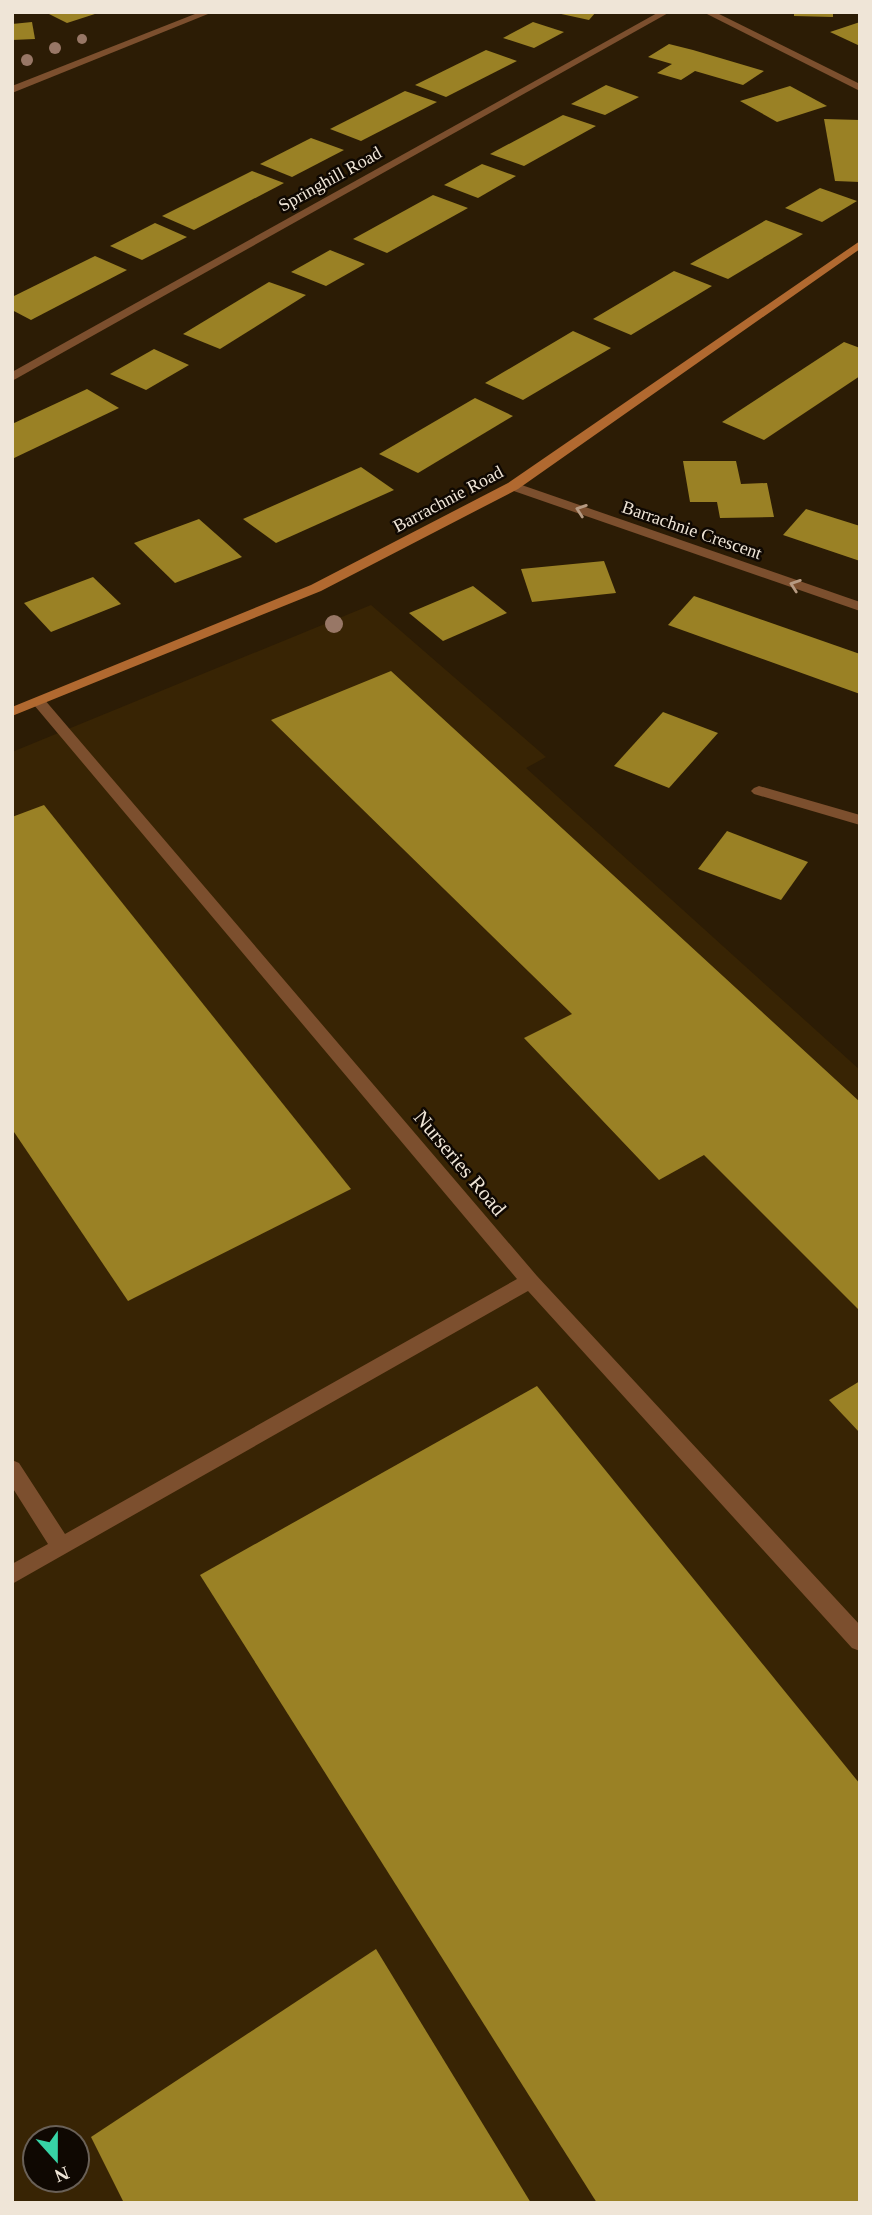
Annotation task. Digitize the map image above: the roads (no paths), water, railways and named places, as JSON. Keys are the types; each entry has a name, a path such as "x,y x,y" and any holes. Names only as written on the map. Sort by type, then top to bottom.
{"main road":[{"name":"Barrachnie Road","path":"12,712 316,588 513,486 860,244"}],"street":[{"path":"12,90 209,12"},
{"name":"Springhill Road","path":"12,377 666,12"},
{"path":"706,12 860,89"},
{"name":"Barrachnie Crescent","path":"513,486 860,607"},
{"name":"Nurseries Road","path":"39,702 530,1281 860,1641"},
{"path":"759,791 860,820"},
{"path":"12,1575 530,1281"},
{"path":"12,1469 61,1547"}]}
